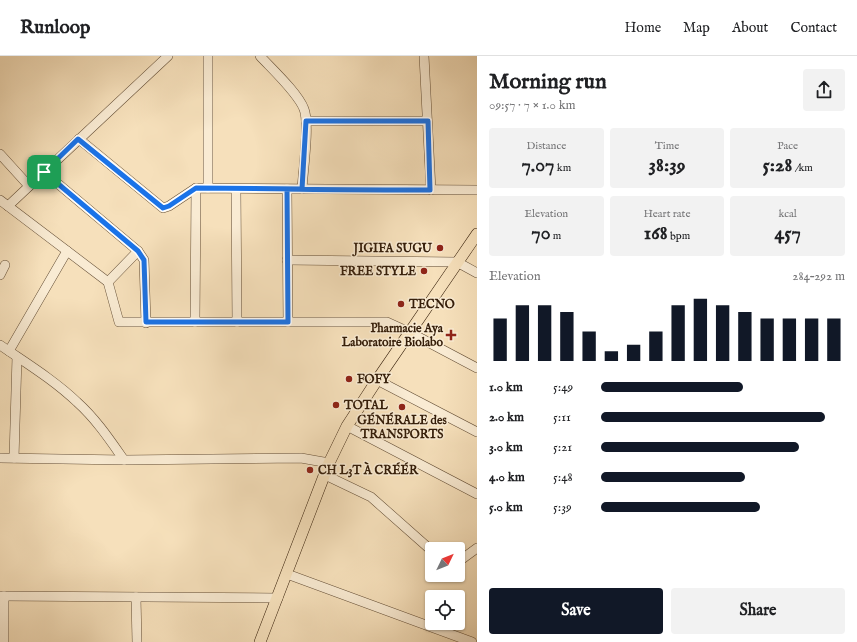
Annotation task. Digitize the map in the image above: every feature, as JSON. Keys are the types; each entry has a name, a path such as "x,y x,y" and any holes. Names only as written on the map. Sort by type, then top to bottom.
{"main road":[{"path":"260,642 324,475 347,426 409,332 477,234"}],"street":[{"path":"8,206 168,56"},
{"path":"208,56 208,188"},
{"path":"260,56 299,100 304,109 306,121 302,189"},
{"path":"424,56 430,190"},
{"path":"306,121 428,121"},
{"path":"78,139 163,208 169,206 196,188 477,190"},
{"path":"0,154 29,186"},
{"path":"44,172 138,251 144,260 146,322"},
{"path":"195,322 196,188"},
{"path":"236,189 237,322"},
{"path":"287,189 288,322"},
{"path":"0,200 108,282 119,322 386,322 409,332 477,368"},
{"path":"9,351 67,251"},
{"path":"108,282 138,251"},
{"path":"287,260 457,262 477,273"},
{"path":"0,276 5,266"},
{"path":"0,345 40,372 77,402 98,424 124,460"},
{"path":"14,458 17,357"},
{"path":"377,380 477,432"},
{"path":"347,426 477,494"},
{"path":"0,458 124,460 301,458 329,463"},
{"path":"324,475 371,497 425,545"},
{"path":"465,558 476,552"},
{"path":"287,574 472,642"},
{"path":"4,642 2,596 278,598"},
{"path":"136,597 137,642"}],"place":[{"name":"JIGIFA SUGU","path":"440,248"},
{"name":"FREE STYLE","path":"424,271"},
{"name":"TECNO","path":"401,304"},
{"name":"Pharmacie Aya Laboratoire Biolabo","path":"451,335"},
{"name":"FOFY","path":"349,379"},
{"name":"TOTAL","path":"336,405"},
{"name":"GÉNÉRALE des TRANSPORTS","path":"402,407"},
{"name":"CH L3T À CRÉÉR","path":"310,470"}],"route":[{"path":"306,121 428,121 430,190 287,189 288,322 146,322 144,260 138,251 44,172 78,139 163,208 169,206 196,188 302,189 306,121"}]}
